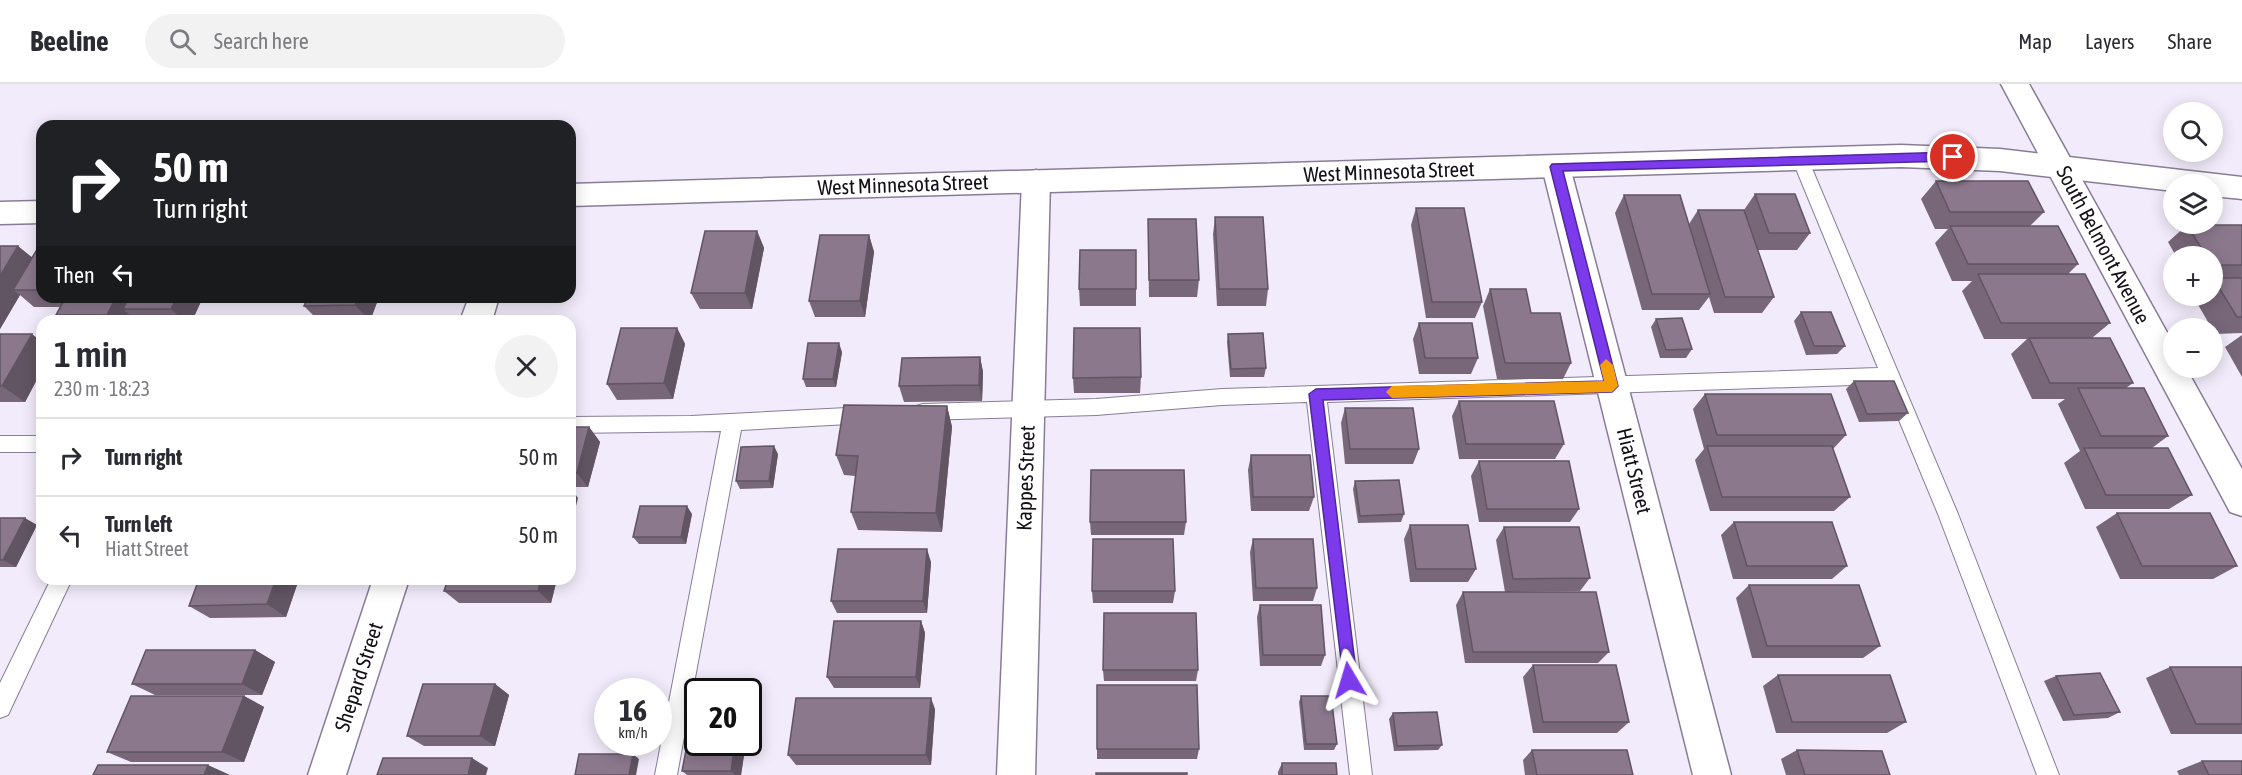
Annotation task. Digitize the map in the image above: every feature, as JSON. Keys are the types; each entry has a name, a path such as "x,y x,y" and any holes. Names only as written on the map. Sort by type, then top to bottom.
{"street":[{"name":"South Belmont Avenue","path":"2015,84 2242,501"},
{"name":"West Minnesota Street","path":"576,195 1800,159 1953,157 2163,179"},
{"name":"Hiatt Street","path":"1556,167 1712,775"},
{"name":"Kappes Street","path":"1016,775 1036,181"},
{"path":"2223,186 2242,188"},
{"path":"0,213 36,212"},
{"name":"Shepard Street","path":"327,775 389,585"}],"lane":[{"path":"1800,159 1948,514 2048,775"},
{"path":"576,425 691,424 897,413 1096,407 1222,397 1890,376"},
{"path":"1316,394 1360,775"},
{"path":"666,775 733,420"},
{"path":"0,444 36,444"},
{"path":"0,707 59,585"}],"building":[{"path":"1936,181 2028,181 2044,212 1950,212"},
{"path":"1755,194 1795,194 1810,233 1769,233"},
{"path":"1624,195 1680,195 1710,294 1652,294"},
{"path":"1416,208 1464,208 1482,302 1432,302"},
{"path":"1698,210 1744,210 1774,297 1725,297"},
{"path":"1215,217 1263,217 1268,289 1219,289"},
{"path":"1148,219 1196,219 1199,280 1149,280"},
{"path":"2223,225 2242,225 2242,265 2223,265 2223,246 2200,246 2193,234 2223,234"},
{"path":"1950,226 2058,226 2078,264 1968,264"},
{"path":"705,231 757,231 745,293 691,293"},
{"path":"820,235 869,235 860,301 809,301"},
{"path":"0,246 18,246 0,276"},
{"path":"1080,250 1136,250 1136,289 1079,289"},
{"path":"36,251 36,290 13,290"},
{"path":"1978,274 2085,274 2110,323 2001,323"},
{"path":"2223,278 2242,278 2242,317 2237,317 2223,294"},
{"path":"1490,289 1526,289 1531,313 1560,313 1571,363 1505,363"},
{"path":"63,303 113,303 107,315 56,315"},
{"path":"126,303 174,303 171,309 123,309"},
{"path":"305,303 356,303 355,305 304,306"},
{"path":"1801,312 1831,312 1845,346 1814,346"},
{"path":"1682,318 1692,349 1666,350 1656,319"},
{"path":"1419,323 1472,323 1478,358 1425,358"},
{"path":"621,328 677,328 664,383 607,384"},
{"path":"1074,328 1140,328 1141,377 1073,378"},
{"path":"1263,333 1266,368 1231,369 1228,334"},
{"path":"0,334 32,334 2,386 0,386"},
{"path":"2029,338 2110,338 2133,383 2050,383"},
{"path":"808,343 839,343 833,379 803,379"},
{"path":"980,357 979,385 899,386 902,358"},
{"path":"1854,381 1894,381 1908,413 1867,414"},
{"path":"2078,388 2144,388 2168,436 2101,436"},
{"path":"1705,394 1831,394 1846,435 1717,435"},
{"path":"1459,401 1554,401 1564,444 1466,444"},
{"path":"844,405 947,406 936,513 851,512 858,456 836,455"},
{"path":"1345,408 1413,408 1419,449 1350,449"},
{"path":"576,427 589,427 577,473"},
{"path":"774,446 769,481 736,481 741,447"},
{"path":"1707,446 1832,446 1850,497 1722,497"},
{"path":"2084,448 2168,448 2192,495 2106,495"},
{"path":"1251,455 1310,455 1314,497 1253,497"},
{"path":"1479,461 1569,461 1579,509 1487,509"},
{"path":"1091,470 1184,470 1186,522 1090,522"},
{"path":"1399,480 1404,514 1360,516 1355,481"},
{"path":"640,506 687,506 681,537 633,537"},
{"path":"2117,513 2210,513 2237,566 2142,566"},
{"path":"0,518 25,518 3,560 0,560"},
{"path":"1734,522 1832,522 1847,566 1747,566"},
{"path":"1410,525 1468,525 1476,569 1416,569"},
{"path":"1504,527 1579,527 1590,578 1513,579"},
{"path":"1093,539 1173,539 1175,591 1092,591"},
{"path":"1253,539 1313,539 1317,588 1256,588"},
{"path":"838,549 927,549 923,601 831,601"},
{"path":"197,585 274,585 267,604 189,606"},
{"path":"446,585 540,585 538,591 444,591"},
{"path":"1749,585 1859,585 1880,646 1767,646"},
{"path":"1463,592 1596,592 1609,652 1473,652"},
{"path":"1260,605 1321,605 1325,655 1263,655"},
{"path":"1104,613 1196,613 1198,670 1103,670"},
{"path":"834,621 921,621 916,677 827,677"},
{"path":"146,650 255,650 242,684 132,684"},
{"path":"1533,665 1616,665 1629,722 1543,722"},
{"path":"2170,667 2242,667 2242,724 2196,724"},
{"path":"2100,673 2120,712 2074,715 2056,676"},
{"path":"1778,675 1890,675 1906,722 1792,722"},
{"path":"423,684 495,684 480,736 407,736"},
{"path":"1097,685 1197,685 1199,749 1097,749"},
{"path":"131,696 244,696 222,752 107,752"},
{"path":"1301,696 1331,696 1337,744 1306,744"},
{"path":"796,698 931,698 926,755 788,755"},
{"path":"1437,712 1442,745 1397,746 1393,713"},
{"path":"1532,750 1627,750 1633,775 1537,775"},
{"path":"1797,750 1882,751 1890,775 1805,775"},
{"path":"579,754 633,756 629,775 575,775"},
{"path":"685,756 733,756 731,771 682,771"},
{"path":"383,758 472,758 468,775 377,775"},
{"path":"2202,761 2242,761 2242,775 2209,775"},
{"path":"1282,763 1336,763 1337,775 1282,775"},
{"path":"98,765 208,765 204,775 93,775"},
{"path":"1096,773 1187,773 1187,775 1096,775"}],"slow traffic":[{"path":"1392,392 1612,386 1606,365"}],"route":[{"path":"1349,680 1316,394 1612,386 1556,167 1881,157 1953,157"}]}
